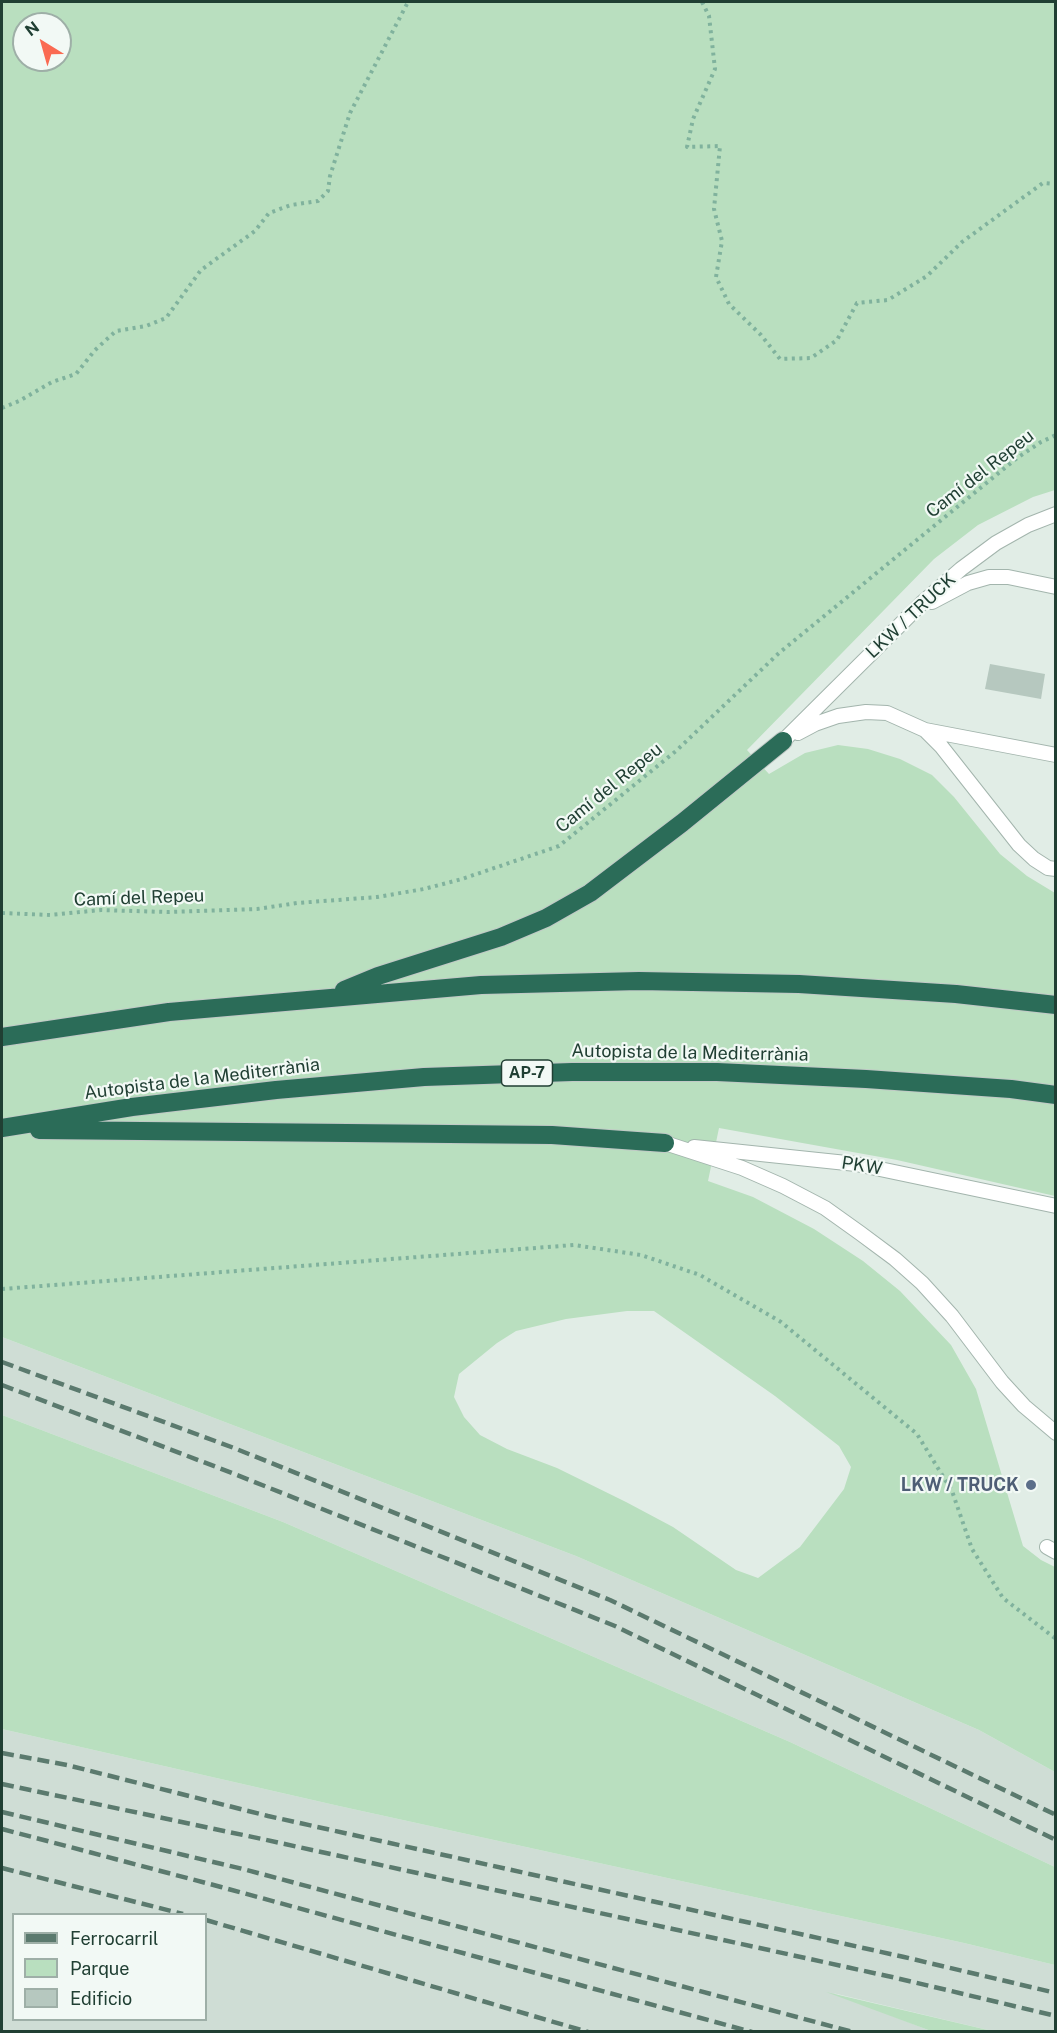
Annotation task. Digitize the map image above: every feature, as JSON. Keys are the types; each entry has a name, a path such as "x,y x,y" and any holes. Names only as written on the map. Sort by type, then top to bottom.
{"highway":[{"path":"326,997 378,976 501,937 546,918 590,893 682,823 783,741"},
{"path":"2,1037 169,1012 481,985 639,981 799,984 956,994 1056,1005"},
{"name":"Autopista de la Mediterrània","path":"2,1129 132,1107 276,1090 424,1077 572,1072 740,1073 1011,1089 1056,1095"},
{"path":"2,1129 552,1135 665,1143"}],"lane":[{"name":"LKW / TRUCK","path":"783,741 905,620 961,569 996,543 1028,525 1056,514"},
{"path":"905,620 948,593 968,583 989,577 1008,577 1056,587"},
{"path":"783,741 815,724 837,716 866,712 887,713 925,730 1056,755"},
{"path":"925,730 941,746 1019,845 1034,859 1048,868 1056,869"},
{"path":"665,1143 742,1168 783,1186 825,1208 860,1233 922,1283 952,1316 1002,1382 1024,1406 1056,1433"},
{"name":"PKW","path":"665,1143 856,1164 1056,1206"}],"path":[{"path":"2,408 52,382 76,374 95,350 116,332 146,326 166,318 201,270 255,231 269,213 291,205 318,201 328,191 330,176 350,113 408,2"},
{"path":"702,2 709,16 715,69 693,119 687,147 720,147 714,209 722,241 716,277 729,304 761,335 780,359 811,358 837,340 856,303 888,300 927,276 962,242 1028,193 1043,183 1056,184"},
{"name":"Camí del Repeu","path":"2,913 50,915 101,910 167,912 257,909 297,903 377,897 424,889 462,879 559,846 676,751 779,653 1017,458 1056,435"},
{"path":"2,1289 574,1245 641,1255 700,1275 781,1322 917,1434 952,1491 972,1549 1004,1598 1056,1638"}],"shaded area":[{"path":"2,1337 576,1556 979,1730 1055,1772 1055,1867 790,1742 283,1522 2,1415"},
{"path":"2,1729 1055,1965 1055,2031 992,2031 833,1993 931,2031 2,2032"}],"green space":[{"path":"2,2 1055,2 1055,490 1033,497 978,525 934,559 747,750 769,774 805,753 838,745 868,749 900,759 932,775 954,797 1000,854 1027,876 1055,893 1055,1196 897,1160 719,1128 708,1181 753,1197 814,1229 863,1261 900,1291 951,1345 976,1389 1023,1546 1041,1560 1055,1567 1055,1772 979,1730 576,1556 2,1337","holes":["627,1311 654,1311 775,1396 839,1446 851,1467 844,1489 800,1547 758,1578 736,1570 673,1527 626,1502 557,1468 507,1449 480,1435 464,1417 454,1397 459,1374 497,1343 516,1331 566,1319"]},
{"path":"2,1415 283,1522 790,1742 1055,1867 1055,1965 2,1729"},
{"path":"826,1992 992,2031 931,2031"}],"building":[{"path":"990,664 1045,674 1041,699 985,689"}],"railway":[{"path":"2,1362 234,1448 610,1600 1056,1815"},
{"path":"2,1385 232,1473 615,1626 1056,1840"},
{"path":"2,1753 67,1765 268,1816 904,1957 1056,1993"},
{"path":"2,1784 892,1977 1056,2016"},
{"path":"2,1812 243,1869 853,2032"},
{"path":"2,1829 752,2032"},
{"path":"2,1868 179,1913"},
{"path":"207,1920 588,2032"}],"place":[{"name":"LKW / TRUCK","path":"1031,1485"}]}
